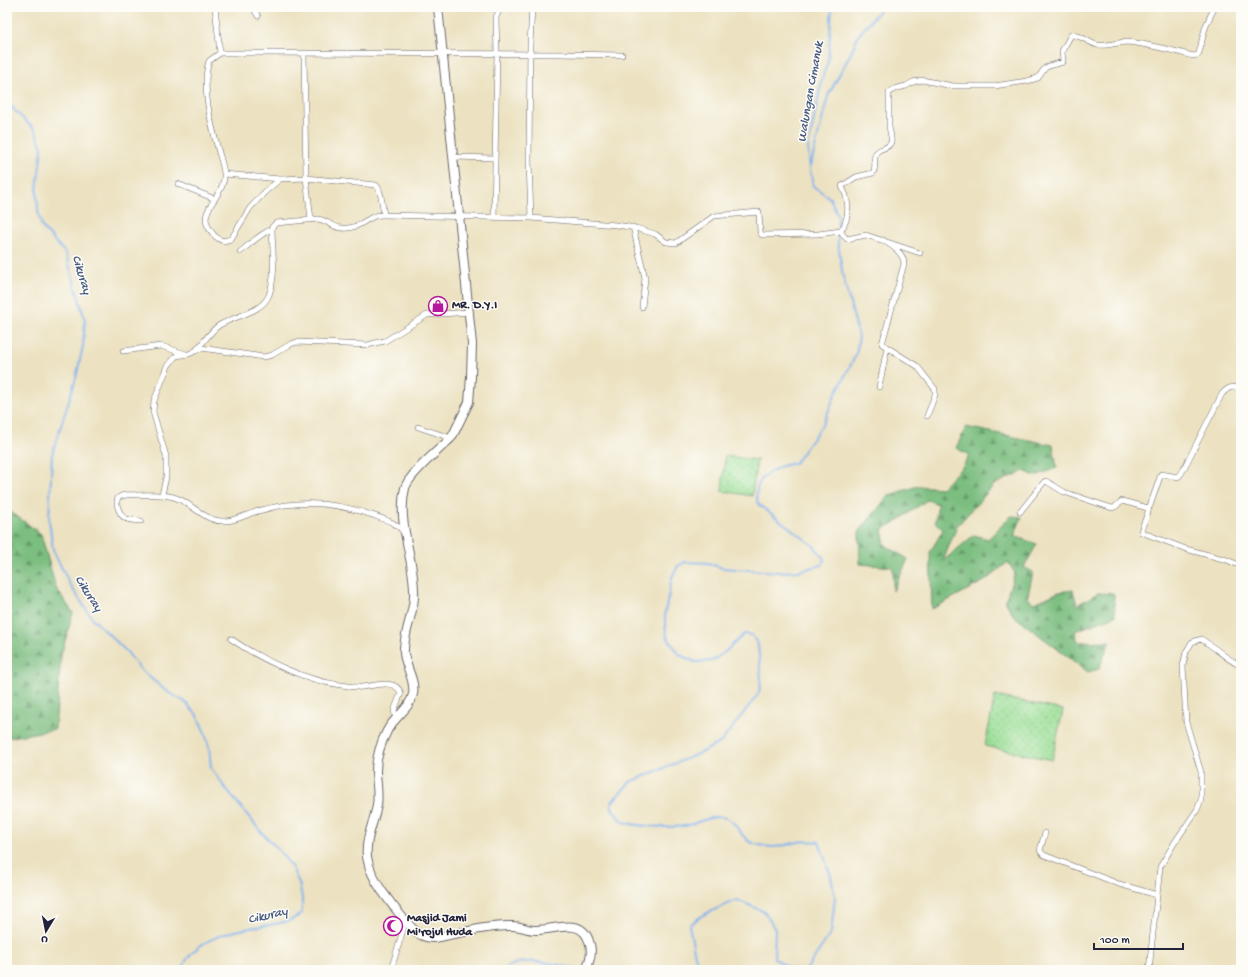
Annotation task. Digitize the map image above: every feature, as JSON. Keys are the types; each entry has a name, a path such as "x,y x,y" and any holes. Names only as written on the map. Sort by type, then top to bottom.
{"main road":[{"path":"438,7 452,157 470,312 472,344 469,402 451,438 414,474 406,485 402,506 414,582 414,596 413,609 404,642 404,652 405,661 413,686 413,693 409,705 387,730 380,747 376,770 378,791 376,807 367,844 367,858 370,870 382,891 418,934 432,938 504,926 517,926 535,930 568,926 576,927 581,929 587,936 591,948 590,961 586,970"}],"street":[{"path":"215,7 220,53"},
{"path":"255,7 255,11 258,16"},
{"path":"494,217 497,54 496,17 500,9 503,7 532,7 529,161 531,218"},
{"path":"197,349 219,325 258,308 266,300 270,290 274,264 272,226 276,223 322,219 340,228 346,228 360,225 374,216 384,215 531,218 633,227 655,234 666,242 676,243 714,216 720,214 759,212 760,232 762,235 829,233 840,231 845,225 847,214 845,194 842,186 856,177 873,173 875,168 874,156 876,152 889,146 892,142 889,128 888,105 889,93 894,89 922,80 953,86 994,86 1036,79 1049,66 1063,62 1062,50 1070,36 1074,35 1098,45 1121,42 1139,43 1193,56 1198,55 1210,15 1215,7"},
{"path":"280,179 250,208 233,237 228,241 221,240 215,236 206,223 206,216 222,186 224,174 209,114 206,74 209,61 220,53 622,55"},
{"path":"304,53 306,178 311,219"},
{"path":"452,157 494,158"},
{"path":"224,174 280,179 306,178 376,185 378,186 384,215"},
{"path":"178,184 215,199"},
{"path":"633,227 645,278 642,306"},
{"path":"240,252 263,233 272,229"},
{"path":"840,231 847,239 866,235 920,253"},
{"path":"883,240 899,252 904,259 904,264 882,343 883,346 917,366 935,389 935,395 927,416"},
{"path":"162,495 166,477 166,456 153,412 153,405 171,361 176,356 187,354 203,348 260,357 272,354 297,342 368,345 385,341 427,315 470,312"},
{"path":"123,351 161,346 187,354"},
{"path":"880,387 888,348"},
{"path":"1241,388 1230,387 1222,394 1181,474 1178,477 1161,474 1148,515 1140,532 1186,550 1227,560 1241,566"},
{"path":"418,427 451,438"},
{"path":"1020,512 1046,481 1064,492 1112,508 1115,508 1122,501 1149,508"},
{"path":"141,521 124,517 116,502 118,498 126,495 162,495 180,499 210,518 220,521 238,518 260,510 278,506 298,503 332,504 359,510 397,525 407,538"},
{"path":"231,639 245,648 278,664 306,676 334,684 361,687 378,684 392,685 400,689 401,693 394,711 396,718"},
{"path":"1149,970 1160,867 1197,810 1201,800 1201,772 1186,722 1183,666 1186,652 1192,642 1201,639 1212,645 1227,659 1241,666"},
{"path":"1045,833 1040,850 1044,855 1119,884 1156,895"},
{"path":"391,970 406,920"}],"green space":[{"path":"966,427 1053,445 1057,468 1035,476 1024,471 995,484 957,526 943,561 974,535 988,539 1011,516 1022,517 1014,536 1037,544 1024,567 1033,572 1027,599 1035,603 1059,592 1073,590 1077,605 1098,593 1114,594 1115,616 1075,631 1078,642 1110,641 1099,669 1088,672 1014,616 1005,601 1015,573 1008,562 986,580 932,609 930,552 943,530 935,522 938,504 927,500 882,530 885,545 908,559 893,591 893,567 860,564 859,532 889,495 918,486 942,488 963,466 969,455 956,448"},
{"path":"725,456 757,460 752,496 722,491"},
{"path":"7,509 41,534 56,588 73,613 61,655 55,729 7,738"},
{"path":"995,696 1063,710 1052,760 985,746"}],"waterway":[{"name":"Walungan Cimanuk","path":"806,970 831,933 835,897 831,876 819,842 801,841 775,847 751,843 730,820 721,817 710,818 686,826 658,827 631,824 623,821 611,806 612,802 630,782 698,754 721,742 759,693 761,679 758,645 752,635 744,634 725,652 712,661 695,662 680,655 667,637 665,613 672,577 678,566 685,562 708,563 722,568 780,572 798,571 822,565 824,559 814,546 758,504 756,495 757,487 766,475 779,467 795,463 823,424 836,393 856,355 859,337 843,277 838,243 838,216 830,198 813,186 808,148 822,79 828,61 832,7"},
{"path":"810,168 828,96 851,53 858,36 882,7"},
{"name":"Cikuray","path":"7,100 15,111 35,130 42,148 37,190 38,211 42,227 66,254 85,320 83,346 76,378 52,454 49,520 53,550 70,585 92,618 127,652 141,670 166,691 185,702 197,715 209,747 211,768 226,789 291,866 299,883 302,898 302,913 297,917 274,924 227,933 209,941 193,952 186,960 182,970"},
{"name":"Walungan Cimanuk","path":"699,970 689,925 703,915 737,900 765,912 775,930 774,958 791,969 797,970"},
{"name":"Walungan Cimanuk","path":"504,970 511,965 529,962 540,962 579,970"}],"place":[{"name":"MR. D.Y.I","path":"438,306"},
{"name":"Masjid Jami Mi'rojul Huda","path":"393,926"}]}
